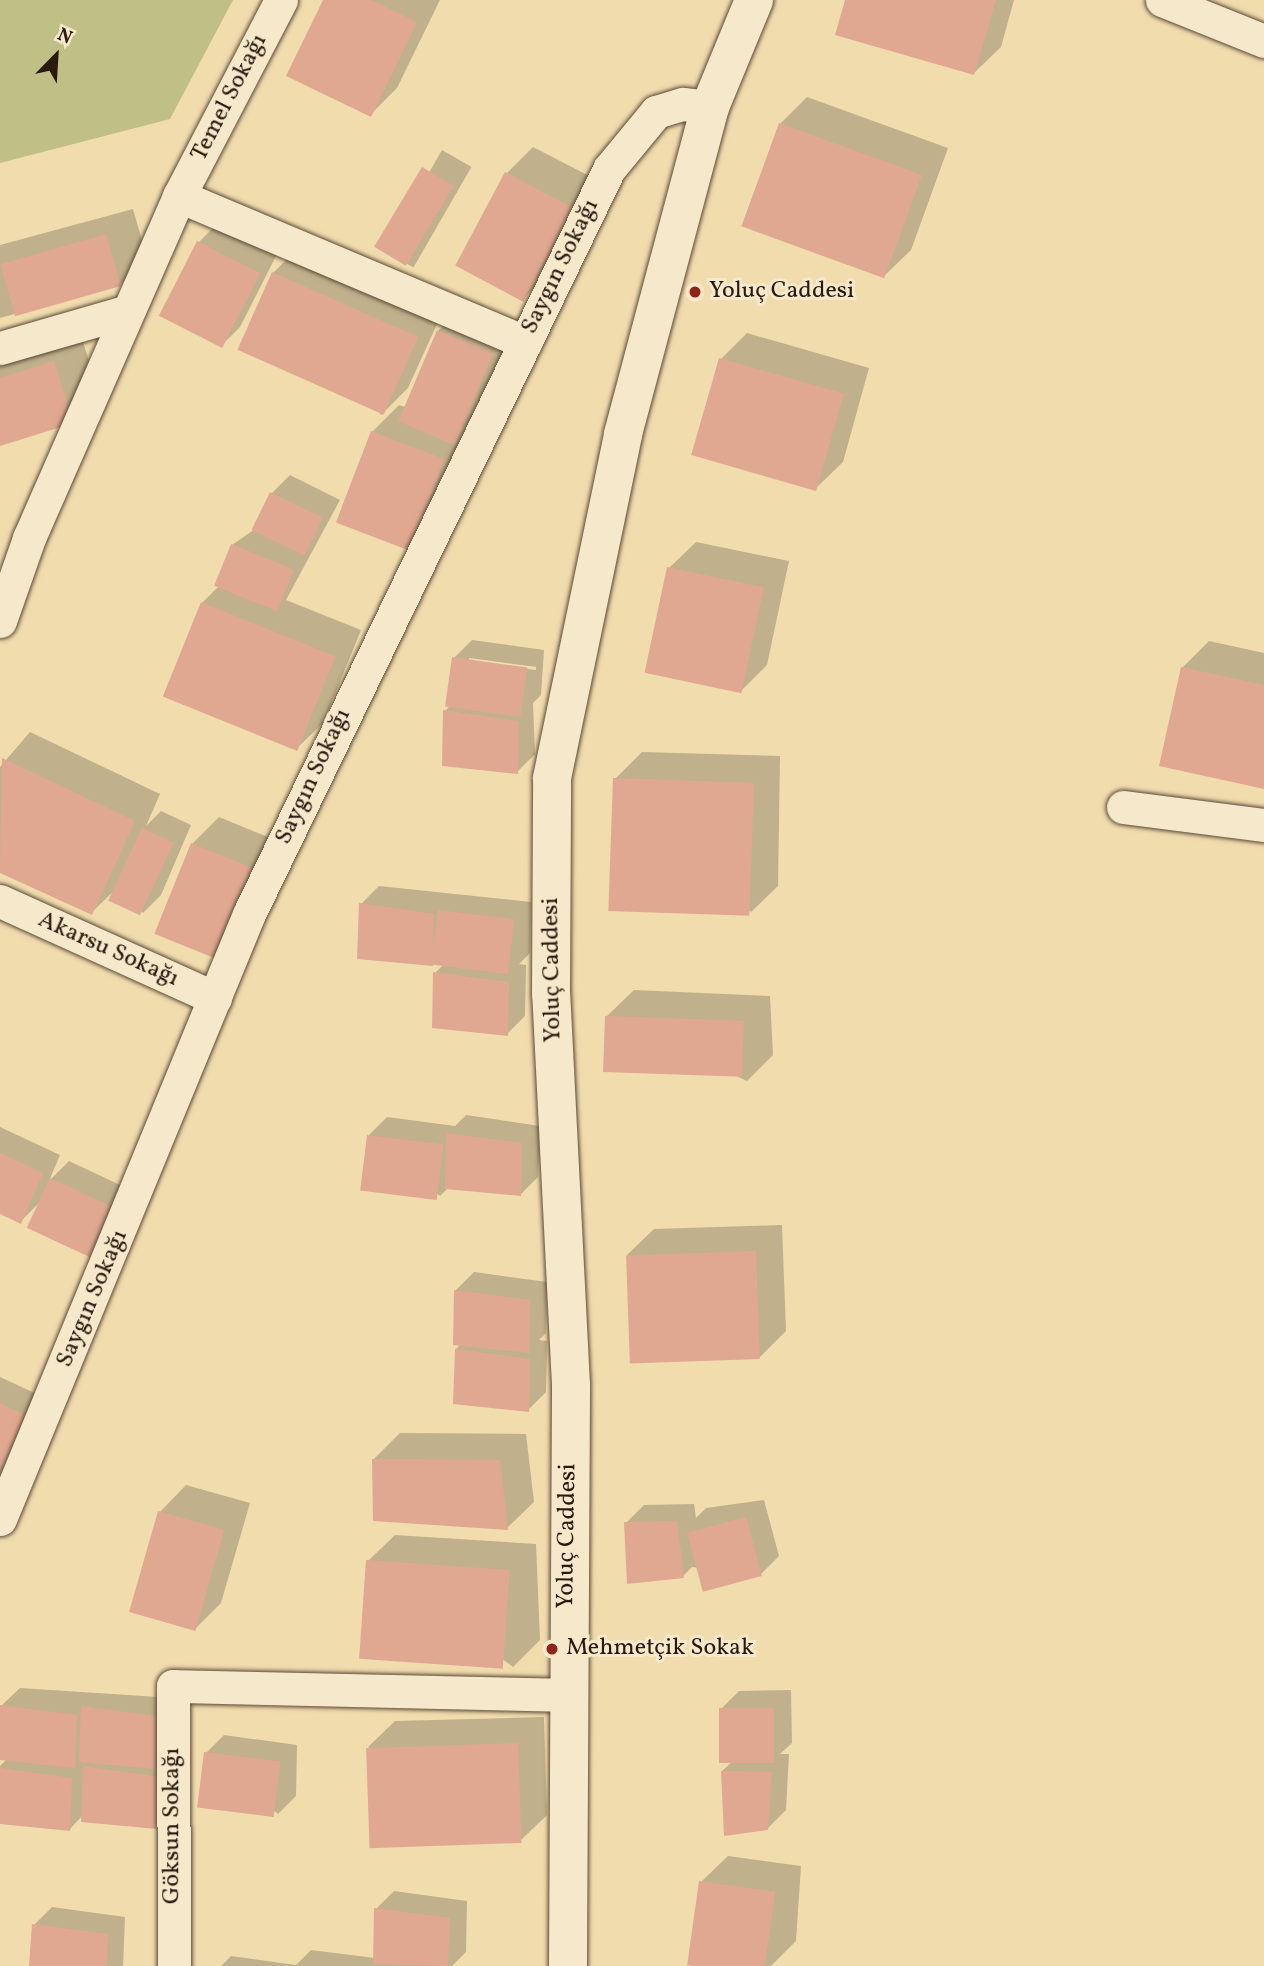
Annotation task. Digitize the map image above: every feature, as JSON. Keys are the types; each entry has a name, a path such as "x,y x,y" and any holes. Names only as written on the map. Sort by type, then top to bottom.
{"street":[{"name":"Temel Sokağı","path":"0,621 14,543 179,196 281,0"},
{"name":"Yoluç Caddesi","path":"568,1966 565,1695 571,1385 551,994 552,778 623,435 710,107 754,0"},
{"path":"1163,0 1264,41"},
{"name":"Saygın Sokağı","path":"0,1519 249,914 609,169 656,113 683,104 710,107"},
{"path":"179,196 525,342"},
{"path":"0,348 125,312"},
{"path":"1123,807 1264,825"},
{"name":"Akarsu Sokağı","path":"0,901 215,998"},
{"name":"Göksun Sokağı","path":"174,1966 173,1686 565,1695"}],"green space":[{"path":"0,0 233,0 170,119 0,163"}],"building":[{"path":"323,0 371,0 417,22 371,117 286,76"},
{"path":"845,0 996,0 974,75 835,35"},
{"path":"779,123 922,175 884,278 741,226"},
{"path":"422,167 454,186 406,266 374,247"},
{"path":"505,172 573,208 523,302 455,266"},
{"path":"106,234 121,286 15,316 0,264"},
{"path":"197,241 260,273 222,348 159,316"},
{"path":"272,272 418,337 384,415 237,350"},
{"path":"437,330 493,354 454,445 398,421"},
{"path":"719,358 844,394 816,491 691,455"},
{"path":"54,361 74,423 0,446 0,378"},
{"path":"371,431 445,459 410,551 336,522"},
{"path":"270,492 323,518 305,556 252,530"},
{"path":"231,544 294,569 277,611 214,586"},
{"path":"667,567 764,588 741,693 645,673"},
{"path":"201,602 335,656 297,751 163,697"},
{"path":"452,657 527,668 520,717 445,707"},
{"path":"1181,667 1264,685 1264,789 1159,766"},
{"path":"443,710 519,721 518,774 442,766"},
{"path":"2,758 135,821 92,915 0,873"},
{"path":"613,778 754,783 749,916 608,911"},
{"path":"142,828 174,843 140,915 108,901"},
{"path":"191,843 254,868 217,959 154,934"},
{"path":"359,903 434,914 433,966 357,959"},
{"path":"438,910 514,919 508,974 431,965"},
{"path":"433,972 509,982 508,1036 432,1028"},
{"path":"605,1016 744,1021 742,1077 603,1072"},
{"path":"446,1133 522,1143 521,1196 445,1189"},
{"path":"367,1135 443,1144 437,1200 360,1191"},
{"path":"0,1153 43,1173 21,1224 0,1214"},
{"path":"50,1178 121,1211 97,1261 27,1228"},
{"path":"756,1251 760,1359 630,1363 626,1256"},
{"path":"454,1290 530,1300 529,1353 453,1345"},
{"path":"455,1349 530,1359 529,1412 453,1404"},
{"path":"0,1403 37,1421 14,1471 0,1465"},
{"path":"372,1459 500,1460 508,1530 373,1521"},
{"path":"158,1511 224,1530 195,1631 129,1612"},
{"path":"746,1517 762,1576 703,1592 687,1533"},
{"path":"677,1521 684,1578 627,1584 624,1522"},
{"path":"366,1560 510,1570 503,1669 359,1659"},
{"path":"0,1705 77,1715 75,1768 0,1760"},
{"path":"81,1706 156,1716 155,1769 79,1762"},
{"path":"719,1708 774,1708 774,1763 719,1763"},
{"path":"518,1743 521,1843 370,1848 366,1748"},
{"path":"204,1752 280,1761 274,1817 197,1808"},
{"path":"83,1766 159,1777 157,1829 81,1822"},
{"path":"0,1768 72,1778 70,1831 0,1824"},
{"path":"721,1771 772,1772 768,1830 724,1836"},
{"path":"699,1881 775,1892 765,1966 687,1965"},
{"path":"374,1908 450,1918 448,1966 373,1964"},
{"path":"32,1924 108,1934 107,1966 29,1966"}],"place":[{"name":"Yoluç Caddesi","path":"695,292"},
{"name":"Mehmetçik Sokak","path":"552,1649"}]}
